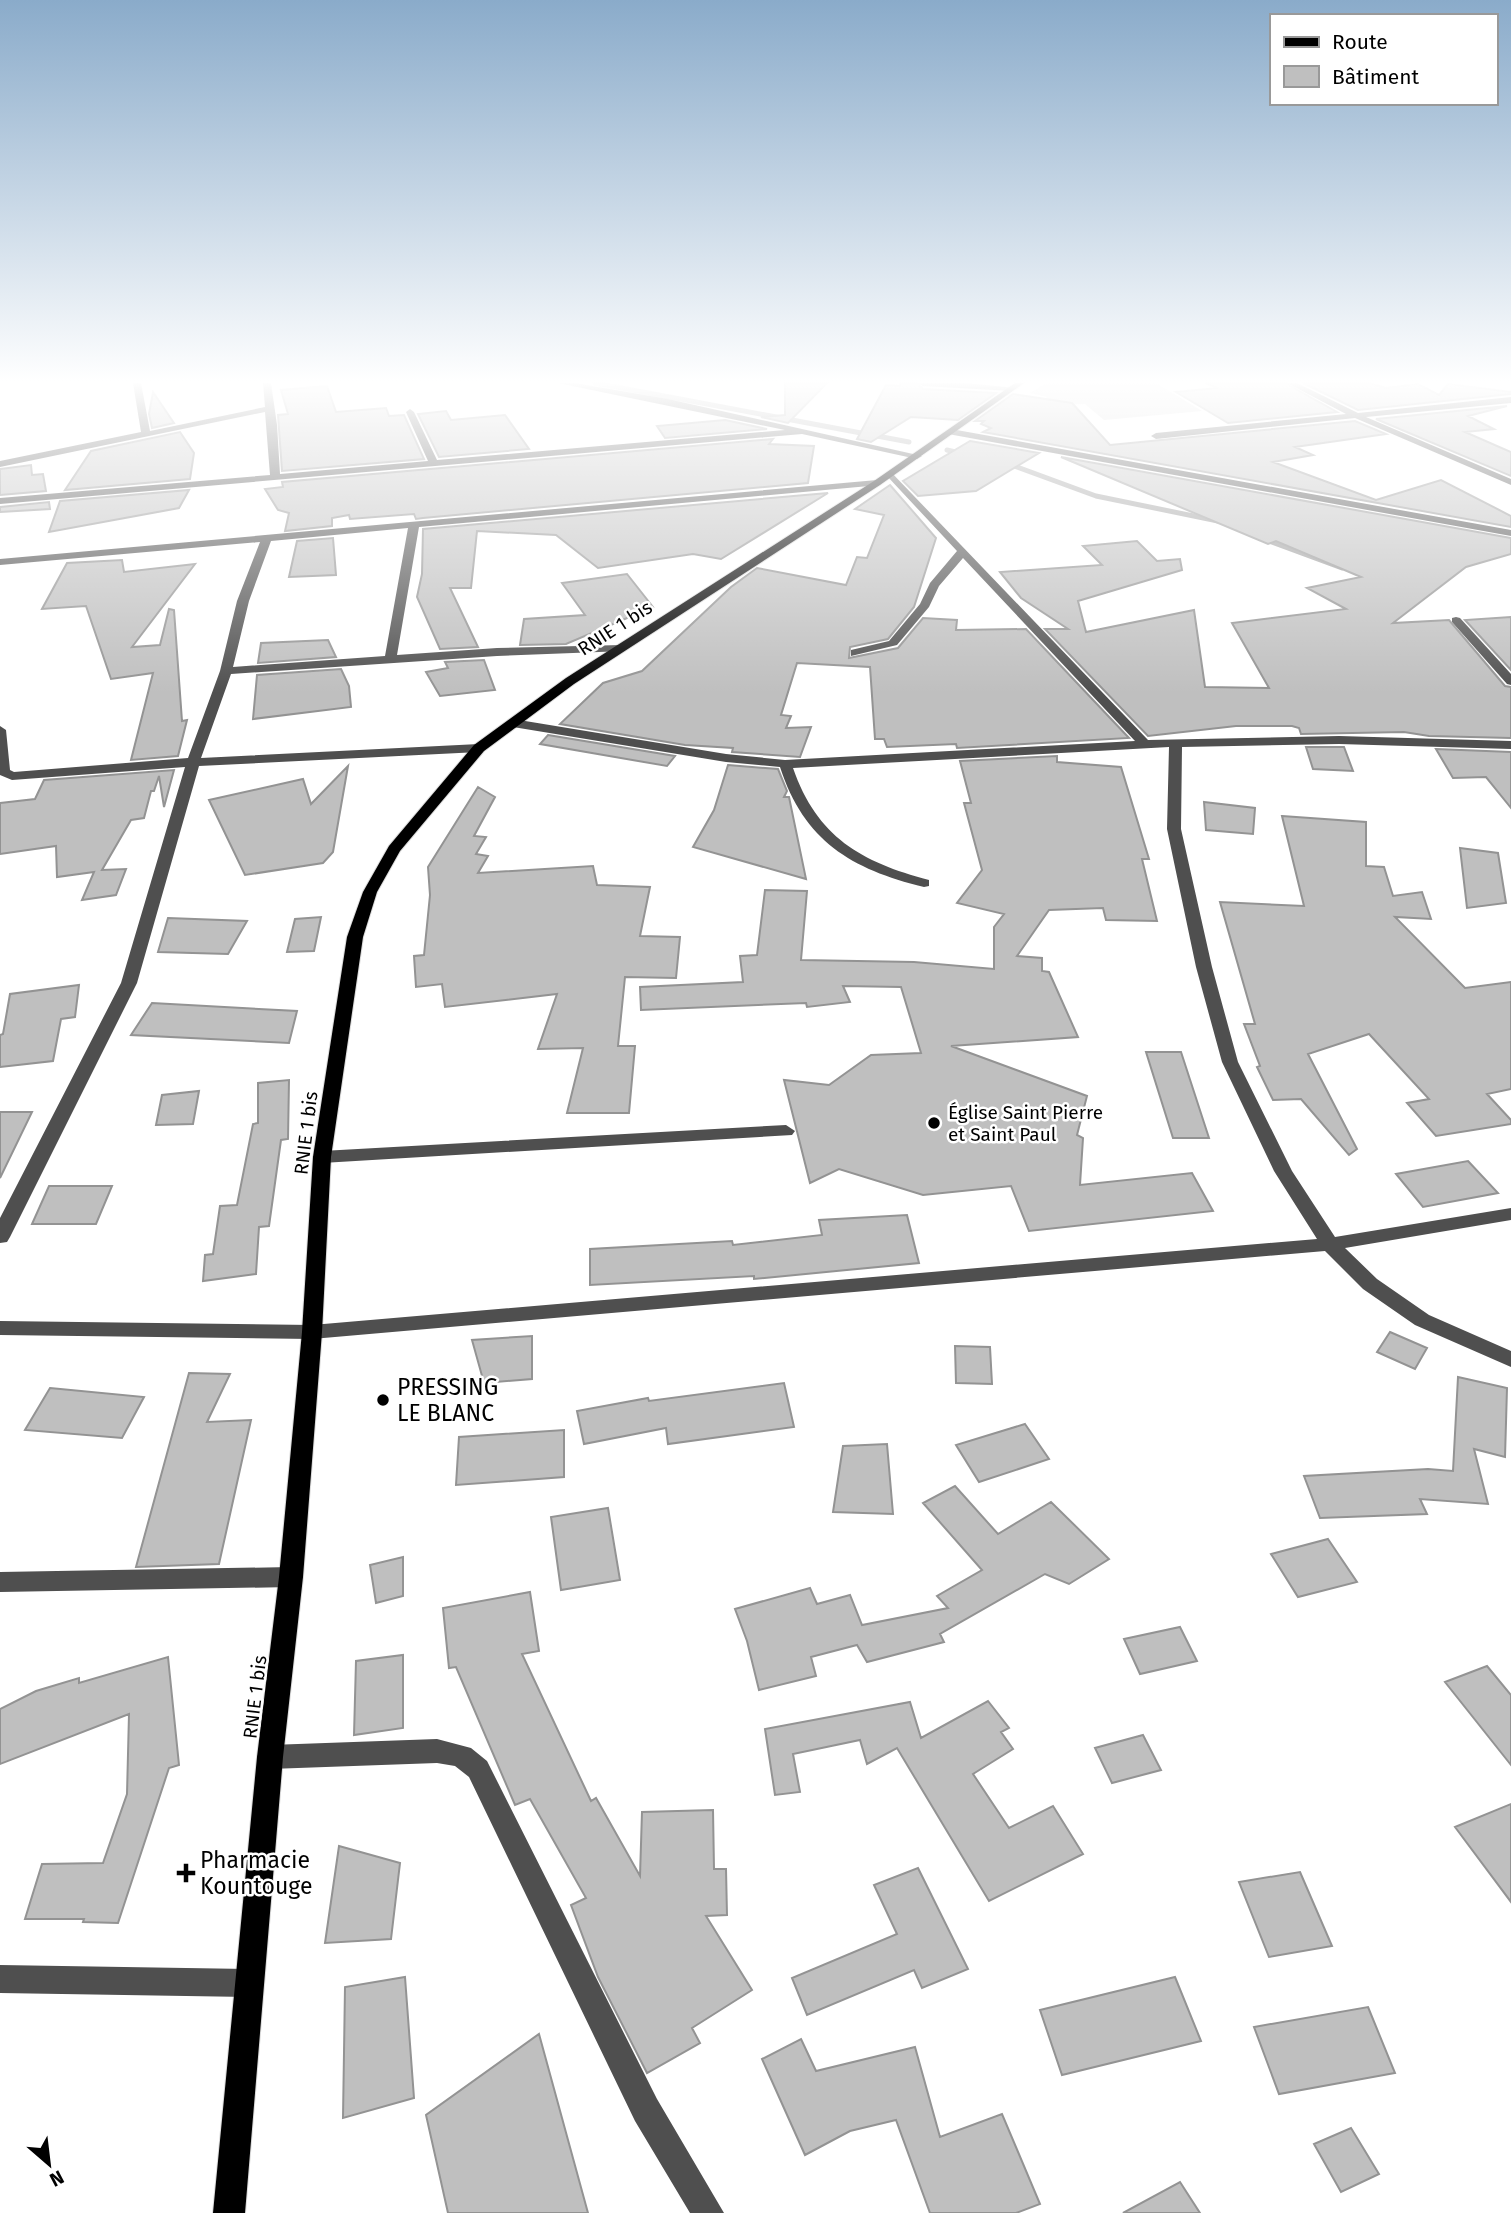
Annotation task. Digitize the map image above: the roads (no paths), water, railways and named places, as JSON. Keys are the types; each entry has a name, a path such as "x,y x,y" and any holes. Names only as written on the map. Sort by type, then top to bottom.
{"main road":[{"name":"RNIE 1 bis","path":"229,2213 270,1757 291,1577 312,1332 322,1157 355,937 370,892 394,849 479,748 621,649 872,486"}],"street":[{"path":"0,500 164,486"},
{"path":"0,562 809,486"},
{"path":"891,486 963,551 1144,744"},
{"path":"1252,486 1511,533"},
{"path":"390,659 414,525"},
{"path":"0,1237 129,983 193,762 226,671 243,601 267,538"},
{"path":"855,653 893,643 963,551"},
{"path":"1456,620 1511,681"},
{"path":"226,671 390,659 621,649"},
{"path":"513,723 726,758 785,764 1144,744 1339,740 1511,745"},
{"path":"0,730 4,772 12,776 193,762 479,748"},
{"path":"1176,745 1174,829 1204,967 1230,1062 1283,1171 1329,1244 1370,1284 1422,1320 1511,1359"},
{"path":"785,764 791,787 804,814 832,841 890,875 924,883"},
{"path":"322,1157 786,1131"},
{"path":"0,1328 312,1332 1329,1244 1511,1214"},
{"path":"0,1582 291,1577"},
{"path":"270,1757 438,1751 462,1756 478,1769 646,2110 708,2213"},
{"path":"0,1979 248,1983"}],"waterway":[{"path":"1069,486 1096,496 1218,521"},
{"path":"1261,538 1342,568"}],"place":[{"name":"Église Saint Pierre et Saint Paul","path":"934,1123"},
{"name":"PRESSING LE BLANC","path":"383,1400"},
{"name":"Pharmacie Kountouge","path":"186,1873"}]}
